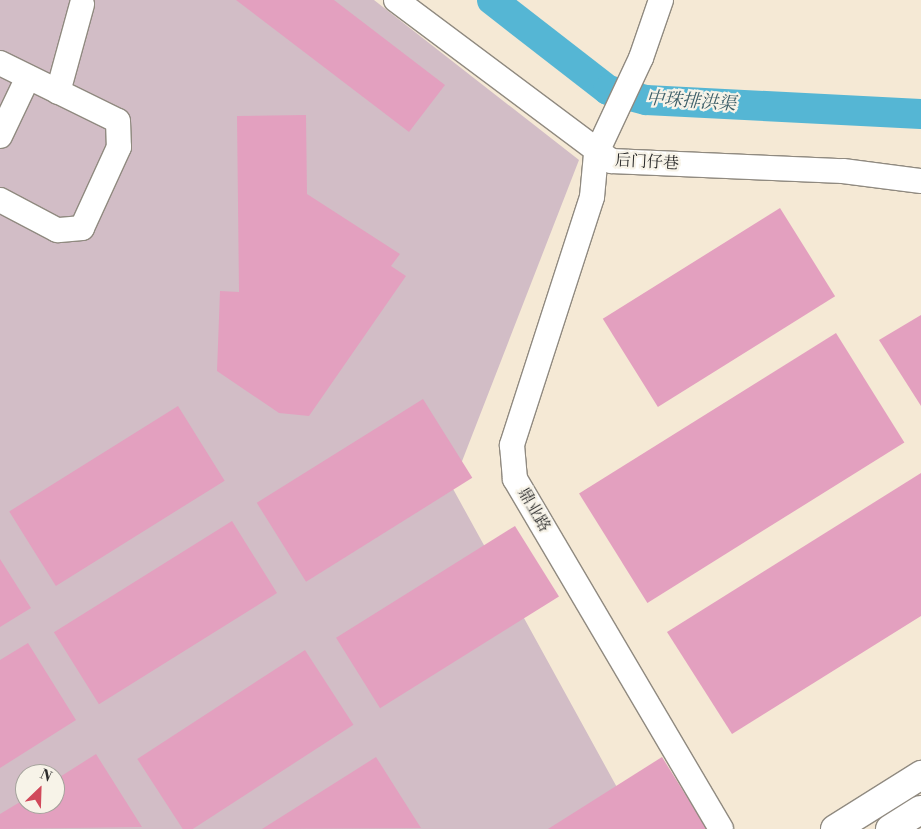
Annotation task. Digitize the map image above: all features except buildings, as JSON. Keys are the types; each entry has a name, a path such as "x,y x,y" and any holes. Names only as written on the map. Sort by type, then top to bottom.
{"main road":[{"path":"835,829 921,775"},
{"path":"890,829 921,810"}],"street":[{"name":"后门仔巷","path":"396,0 596,154 627,164 843,171 921,181"},
{"name":"鼎业路","path":"661,0 641,58 596,154 592,197 512,445 515,479 721,829"},
{"path":"58,92 82,4"},
{"path":"0,63 118,122 120,147 82,228 57,230 0,200"},
{"path":"0,136 28,77"}],"shaded area":[{"path":"0,0 374,0 579,160 452,487 619,791 571,829 0,829"}],"waterway":[{"name":"中珠排洪渠","path":"492,0 608,90 646,100 921,114"}]}
